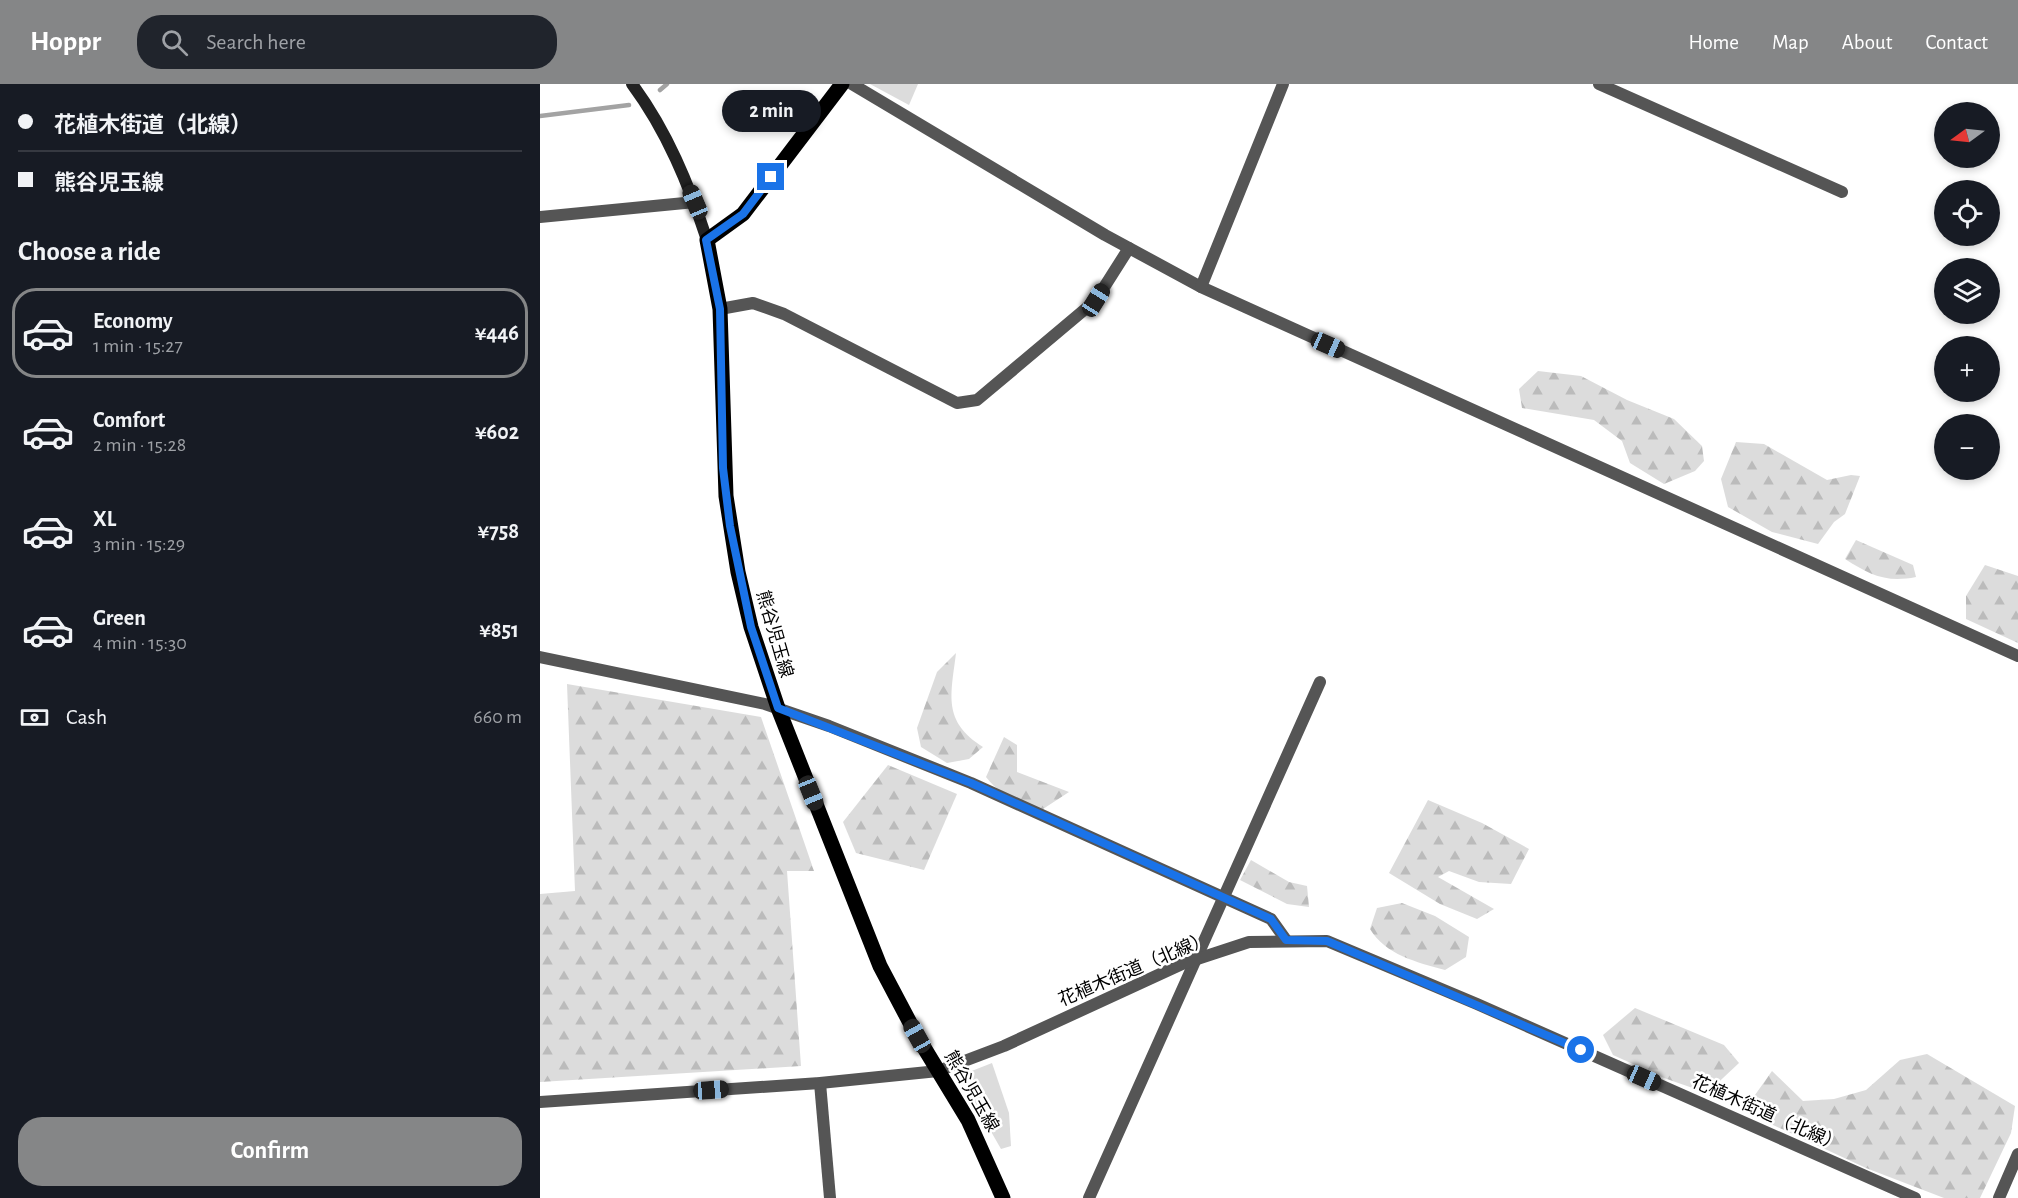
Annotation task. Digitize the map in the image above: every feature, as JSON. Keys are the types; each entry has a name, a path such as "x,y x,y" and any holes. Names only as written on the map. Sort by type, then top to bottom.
{"main road":[{"path":"632,84 654,116 695,202 706,240 743,214 842,84"},
{"name":"熊谷児玉線","path":"706,240 720,309 723,459 730,526 751,627 778,708 880,966 968,1120 1004,1198"}],"street":[{"path":"852,84 1129,248 1200,287 2018,656"},
{"path":"1200,287 1283,84"},
{"path":"1599,84 1842,192"},
{"path":"540,217 695,202"},
{"path":"720,309 753,303 784,314 957,403 977,400 1096,300 1129,248"},
{"path":"540,657 778,708 971,783 1271,919 1286,940"},
{"path":"1089,1198 1320,682"},
{"name":"花植木街道（北線）","path":"540,1102 820,1083 938,1071 1005,1046 1197,959 1248,942 1327,941 1477,1004 1914,1198"},
{"path":"820,1083 830,1198"},
{"path":"1999,1198 2018,1154"}],"green space":[{"path":"870,84 918,84 909,105"},
{"path":"1538,371 1581,376 1627,400 1674,419 1702,446 1704,461 1695,471 1664,484 1630,463 1622,441 1594,420 1522,408 1519,389"},
{"path":"1736,442 1764,444 1827,480 1851,475 1860,476 1845,514 1834,522 1818,544 1772,532 1728,507 1721,479"},
{"path":"1856,540 1913,565 1916,577 1887,578 1854,565 1845,559"},
{"path":"1985,565 2018,576 2018,643 1966,619 1966,596"},
{"path":"956,653 952,682 952,706 955,717 970,737 983,747 969,759 947,763 921,747 917,728 937,672"},
{"path":"567,684 761,717 814,871 787,871 801,1066 540,1082 540,894 575,891"},
{"path":"1004,737 1017,745 1017,772 1069,792 1043,809 1018,802 998,790 986,777"},
{"path":"888,765 957,794 924,870 856,853 843,822"},
{"path":"1428,800 1482,823 1529,849 1511,884 1479,882 1449,871 1438,877 1494,909 1477,919 1440,904 1389,873"},
{"path":"1251,860 1289,882 1307,886 1309,907 1287,904 1240,880"},
{"path":"1402,903 1435,916 1469,937 1466,957 1445,970 1403,956 1384,945 1370,929 1377,908"},
{"path":"1635,1008 1724,1045 1739,1063 1707,1093 1664,1078 1613,1055 1603,1035"},
{"path":"1927,1054 2015,1106 2011,1133 1980,1198 1944,1198 1866,1168 1773,1125 1750,1102 1772,1071 1803,1101 1834,1099 1866,1090 1900,1060"},
{"path":"992,1063 1009,1113 1011,1146 1001,1149 965,1086 964,1074"}],"waterway":[{"path":"660,90 667,84"},
{"path":"540,116 629,105"}],"route":[{"path":"771,177 743,214 731,225 706,240 720,309 723,468 730,526 751,627 778,708 971,783 1271,919 1286,940 1327,941 1581,1050"}]}
